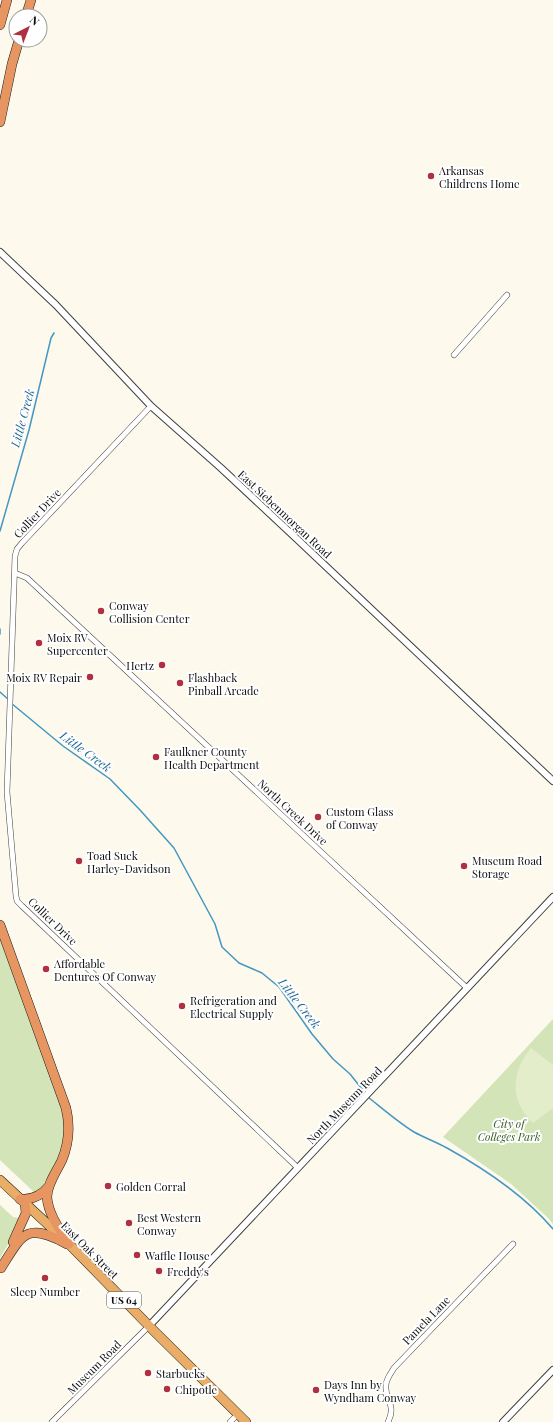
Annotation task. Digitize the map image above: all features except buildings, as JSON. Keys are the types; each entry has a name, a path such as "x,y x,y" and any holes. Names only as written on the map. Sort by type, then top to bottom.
{"highway":[{"path":"0,25 7,0"},
{"path":"0,122 17,48"},
{"path":"0,925 67,1112 68,1129 66,1148 49,1186 47,1196 51,1213 69,1244"},
{"name":"East Oak Street","path":"0,1180 69,1244 246,1422"},
{"path":"0,1269 24,1220 26,1213 23,1202 37,1196 49,1186"},
{"path":"0,1269 18,1241 30,1233 43,1233 69,1244"}],"street":[{"name":"East Siebenmorgan Road","path":"0,252 56,305 151,406 303,544 553,781"},
{"path":"454,355 507,295"},
{"name":"Collier Drive","path":"151,406 22,543 15,556 7,792 17,901 298,1168"},
{"name":"North Creek Drive","path":"15,573 27,578 467,988"},
{"name":"North Museum Road","path":"149,1326 553,897"},
{"name":"Pamela Lane","path":"388,1422 391,1416 392,1408 385,1386 388,1377 394,1368 513,1244"},
{"name":"Museum Road","path":"52,1422 149,1326"},
{"path":"504,1422 553,1370"},
{"path":"230,1422 238,1414"}],"green space":[{"path":"0,939 60,1101 62,1111 64,1130 62,1146 55,1164 45,1182 35,1193 0,1160"},
{"name":"City of Colleges Park","path":"553,1019 553,1224 511,1184 443,1137"},
{"path":"531,1048 553,1065 553,1108 533,1123 525,1114 520,1105 516,1086 520,1067 524,1057"},
{"path":"0,1205 13,1217 19,1218 22,1221 0,1258"}],"waterway":[{"name":"Little Creek","path":"0,531 29,430 51,338 54,333"},
{"name":"Little Creek","path":"0,629 0,634"},
{"name":"Little Creek","path":"0,692 9,700"},
{"name":"Little Creek","path":"11,703 63,746 110,779 140,810 174,848 215,924 222,947 239,963 262,973 279,987 312,1034 333,1059 350,1074 366,1094"},
{"name":"Little Creek","path":"368,1097 396,1120 414,1132 461,1156 489,1174 530,1206 553,1229"}],"place":[{"name":"Arkansas Childrens Home","path":"431,176"},
{"name":"Conway Collision Center","path":"101,611"},
{"name":"Moix RV Supercenter","path":"39,643"},
{"name":"Hertz","path":"162,665"},
{"name":"Moix RV Repair","path":"90,677"},
{"name":"Flashback Pinball Arcade","path":"180,683"},
{"name":"Faulkner County Health Department","path":"156,757"},
{"name":"Custom Glass of Conway","path":"318,817"},
{"name":"Toad Suck Harley-Davidson","path":"79,861"},
{"name":"Museum Road Storage","path":"464,866"},
{"name":"Affordable Dentures Of Conway","path":"46,969"},
{"name":"Refrigeration and Electrical Supply","path":"182,1006"},
{"name":"Golden Corral","path":"108,1186"},
{"name":"Best Western Conway","path":"129,1223"},
{"name":"Waffle House","path":"137,1255"},
{"name":"Freddy's","path":"159,1271"},
{"name":"Sleep Number","path":"45,1278"},
{"name":"Starbucks","path":"148,1373"},
{"name":"Chipotle","path":"167,1389"},
{"name":"Days Inn by Wyndham Conway","path":"316,1390"}]}
